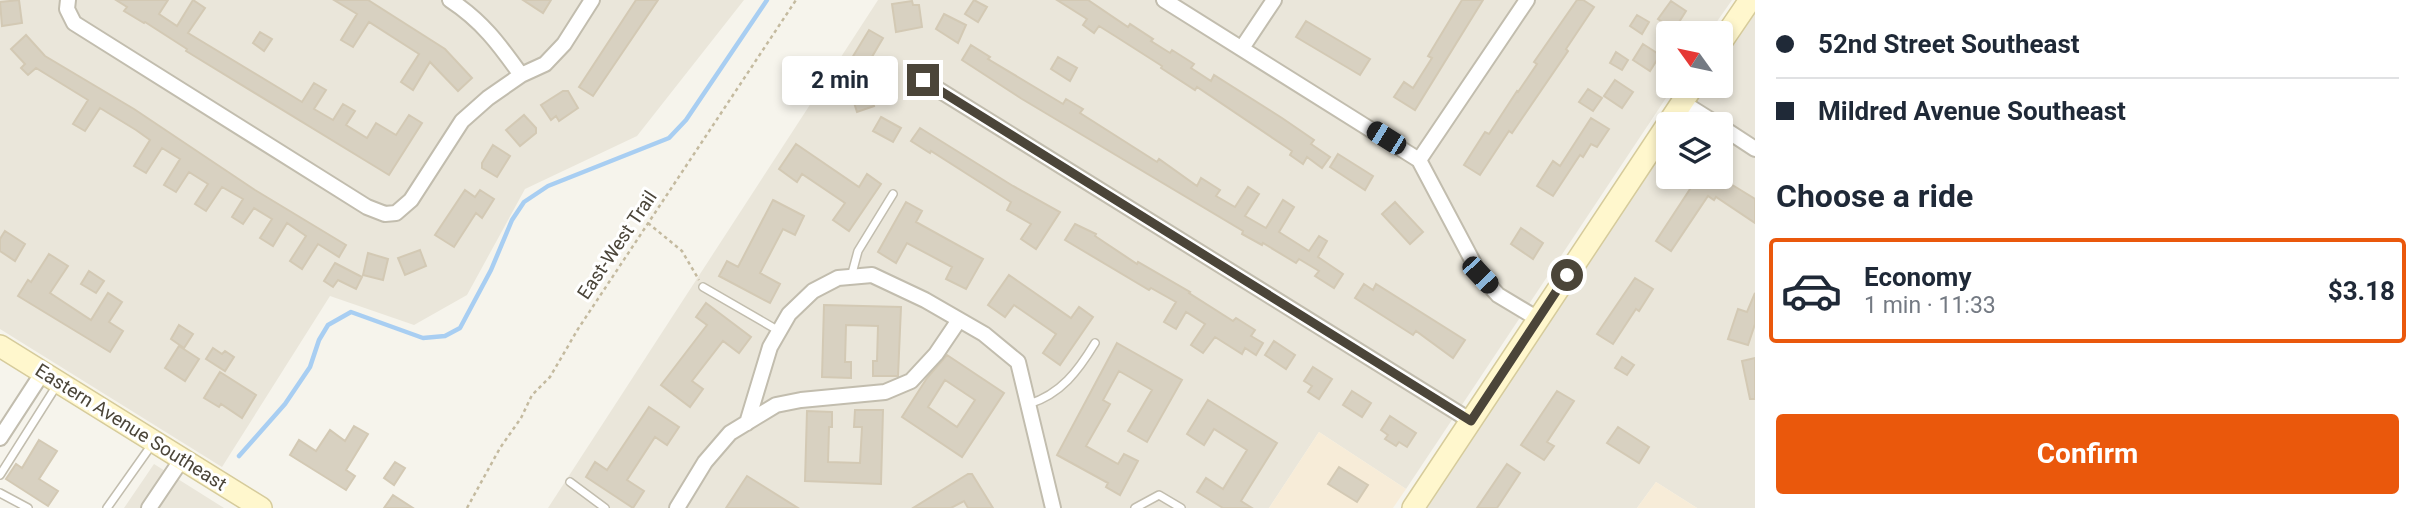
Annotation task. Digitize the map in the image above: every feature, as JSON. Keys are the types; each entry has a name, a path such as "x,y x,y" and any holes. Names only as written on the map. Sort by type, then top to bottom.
{"main road":[{"path":"1733,24 1749,0"},
{"path":"1413,508 1685,98"},
{"name":"Eastern Avenue Southeast","path":"0,346 261,508"}],"street":[{"path":"68,0 67,9 74,23 367,207 384,214 396,213 411,200 462,121 488,98 521,75 545,64 564,44 592,0"},
{"path":"450,0 473,15 521,75"},
{"path":"1164,0 1419,160 1480,275 1498,295 1538,319"},
{"path":"1242,48 1273,0"},
{"path":"1419,160 1528,0"},
{"path":"923,80 1471,421"},
{"path":"1692,98 1706,112"},
{"path":"1733,134 1755,149"},
{"path":"747,423 770,347 789,314 813,290 838,278 872,275 925,300 984,334 1018,362 1053,508"},
{"path":"677,508 718,445 730,433 776,405 885,392 911,381 936,354 959,320"},
{"path":"0,438 51,377"},
{"path":"149,508 182,458"}],"lane":[{"path":"851,277 858,251 893,194"},
{"path":"703,287 779,331"},
{"path":"1029,404 1046,398 1078,371 1095,344"},
{"path":"0,475 51,377"},
{"path":"107,508 154,441"},
{"path":"570,482 605,508"},
{"path":"0,493 28,508"},
{"path":"1135,508 1159,495 1181,508"}],"path":[{"name":"East-West Trail","path":"467,508 532,395 550,377 578,328 796,0"},
{"path":"648,223 682,251 703,287"}],"shaded area":[{"path":"0,0 744,0 637,136 525,189 467,295 414,325 330,296 222,467 0,329"},
{"path":"878,0 1732,0 1717,21 1656,21 1656,98 1666,98 1406,489 1319,432 1269,508 548,508"},
{"path":"1755,11 1755,508 1697,508 1656,482 1637,508 1424,508 1656,160 1656,189 1733,189 1733,112 1687,112 1697,98 1733,98 1733,44"},
{"path":"1319,432 1406,489 1393,508 1269,508"},
{"path":"154,464 224,508 124,508"},
{"path":"1656,482 1697,508 1637,508"}],"building":[{"path":"19,0 22,23 2,26 0,2"},
{"path":"116,0 168,0 159,14 177,26 193,0 205,8 188,33 302,102 314,83 326,90 314,109 333,120 343,104 355,111 346,125 367,138 376,123 396,135 409,115 422,123 389,175 186,51 187,49 124,11 127,7"},
{"path":"334,0 368,0 445,49 472,78 458,91 430,62 413,90 401,82 419,54 369,22 353,47 341,40 357,14"},
{"path":"523,0 551,0 543,13"},
{"path":"636,0 658,0 593,96 579,87"},
{"path":"974,0 987,7 978,22 965,14"},
{"path":"1057,0 1088,0 1128,27 1130,24 1170,53 1172,50 1194,64 1191,68 1211,81 1214,75 1282,118 1314,140 1311,144 1330,157 1322,168 1307,157 1303,164 1290,155 1292,151 1197,87 1195,90 1099,26 1094,33 1083,25 1087,19"},
{"path":"1462,0 1483,0 1415,110 1394,97 1404,82 1413,88 1432,58 1428,56"},
{"path":"1577,0 1583,0 1594,7 1566,49 1568,51 1480,175 1464,165 1485,132 1489,134 1518,92 1537,64 1534,62"},
{"path":"912,1 913,5 919,5 922,27 896,32 892,4"},
{"path":"1671,1 1686,11 1680,21 1658,19"},
{"path":"944,14 966,25 958,43 936,29"},
{"path":"1637,15 1649,22 1642,34 1630,26"},
{"path":"1306,21 1370,59 1360,75 1296,37"},
{"path":"869,30 883,38 866,67 852,58"},
{"path":"260,32 272,39 264,51 253,43"},
{"path":"26,35 45,56 134,109 255,190 346,245 339,257 318,244 302,269 290,261 306,236 287,223 273,246 260,238 272,219 254,208 243,224 232,217 243,199 222,187 206,211 195,204 208,184 189,172 176,192 164,185 180,159 162,148 146,173 134,166 150,140 100,108 85,131 73,124 88,100 36,68 28,75 21,68 25,64 11,49"},
{"path":"1643,44 1656,52 1656,61 1650,71 1633,60"},
{"path":"971,45 990,57 988,59 1063,104 1066,99 1083,109 1080,113 1157,162 1159,159 1197,186 1201,178 1220,190 1216,196 1235,207 1248,187 1259,194 1245,216 1266,228 1283,200 1294,207 1279,232 1309,251 1319,236 1327,241 1318,257 1343,274 1334,288 1315,276 1319,271 1299,259 1296,263 1242,234 1243,231 1022,99 962,60"},
{"path":"1616,52 1628,60 1622,70 1610,63"},
{"path":"1058,57 1077,68 1070,81 1051,69"},
{"path":"1615,80 1633,92 1622,108 1604,96"},
{"path":"867,82 874,106 857,112 849,87"},
{"path":"1588,89 1602,98 1593,111 1579,102"},
{"path":"563,91 568,91 578,108 559,121 556,116 551,120 541,105"},
{"path":"524,115 536,128 536,133 520,146 506,130"},
{"path":"881,117 901,128 893,142 873,131"},
{"path":"1591,118 1609,129 1597,147 1591,144 1583,157 1580,155 1553,196 1537,186 1553,161 1560,166"},
{"path":"920,128 1060,212 1036,249 1021,239 1031,224 1007,210 1011,202 911,141"},
{"path":"796,144 859,187 867,174 881,184 849,231 833,220 845,203 802,174 797,182 779,169"},
{"path":"493,145 510,156 497,177 482,168 482,163"},
{"path":"1338,154 1373,176 1365,190 1330,167"},
{"path":"1733,186 1755,199 1755,223 1716,197 1714,200 1708,196 1671,251 1656,241 1690,189 1733,189"},
{"path":"465,190 475,197 480,190 494,199 482,218 476,213 454,247 435,235"},
{"path":"773,200 804,216 795,235 783,229 760,273 780,284 770,303 719,276 727,261 738,267"},
{"path":"906,202 922,211 916,222 983,259 966,289 946,279 952,267 907,243 896,263 878,252"},
{"path":"1395,202 1423,232 1410,244 1382,214"},
{"path":"1075,224 1096,234 1095,236 1137,264 1138,262 1190,292 1233,321 1236,318 1255,330 1251,336 1263,343 1256,355 1245,348 1242,354 1215,337 1203,353 1191,345 1205,324 1186,312 1176,329 1164,322 1176,302 1151,288 1149,290 1065,240"},
{"path":"1521,228 1543,243 1533,259 1511,244"},
{"path":"5,231 25,244 15,261 0,251 0,239"},
{"path":"420,250 426,266 405,275 398,258"},
{"path":"368,253 388,259 383,280 363,275"},
{"path":"49,254 68,266 50,293 91,320 108,293 122,302 109,322 123,331 110,352 18,296 28,280 31,282"},
{"path":"335,263 362,277 356,289 338,280 333,287 324,281"},
{"path":"89,271 104,281 96,293 81,284"},
{"path":"1009,275 1071,318 1079,307 1093,317 1060,365 1043,353 1056,334 1014,305 1005,317 988,305"},
{"path":"1635,278 1653,289 1613,344 1597,334"},
{"path":"1364,284 1373,290 1376,284 1465,340 1453,358 1416,331 1413,335 1355,298"},
{"path":"1755,293 1755,324 1748,345 1728,339 1738,309 1747,312"},
{"path":"706,303 751,337 739,353 723,341 692,381 703,389 690,407 661,385 707,325 696,317"},
{"path":"824,305 901,307 898,376 873,376 873,361 877,361 878,326 846,325 845,362 851,362 851,378 822,377"},
{"path":"179,325 193,334 184,348 171,339"},
{"path":"1274,341 1295,355 1286,369 1265,355"},
{"path":"1117,343 1182,380 1147,442 1128,431 1152,390 1119,371 1103,400 1110,404 1086,446 1118,464 1124,454 1138,461 1120,495 1106,487 1108,483 1057,455"},
{"path":"179,346 199,359 185,381 165,368"},
{"path":"213,348 234,357 225,371 206,359"},
{"path":"947,355 1004,393 962,457 902,417 927,378","holes":["945,380 975,400 957,427 928,407"]},
{"path":"1622,357 1634,365 1627,375 1615,368"},
{"path":"1755,358 1755,399 1750,399 1742,361"},
{"path":"1313,367 1332,379 1319,399 1308,392 1312,386 1304,381"},
{"path":"220,372 256,395 242,418 221,404 219,407 204,398"},
{"path":"1352,391 1371,403 1362,417 1343,405"},
{"path":"1557,391 1574,401 1547,442 1554,446 1544,460 1521,445"},
{"path":"1208,400 1277,443 1241,501 1252,508 1223,508 1197,492 1206,478 1223,489 1247,450 1214,429 1204,445 1187,434"},
{"path":"649,407 679,427 667,445 655,437 627,480 644,491 633,508 586,477 595,462 607,470"},
{"path":"855,410 883,410 881,484 805,481 807,411 832,412 828,462 860,463 862,427 854,427"},
{"path":"1390,416 1416,433 1407,447 1399,442 1396,446 1385,439 1388,435 1381,430"},
{"path":"354,426 368,434 346,470 355,476 346,490 290,455 299,440 316,451 330,430 345,441"},
{"path":"1618,427 1649,447 1639,463 1607,443"},
{"path":"39,440 57,451 39,479 58,491 48,506 6,479 16,464 22,468"},
{"path":"395,462 405,468 394,485 384,478"},
{"path":"1507,464 1520,473 1497,508 1477,508"},
{"path":"1339,467 1368,485 1357,502 1328,484"},
{"path":"972,474 993,508 968,508 964,501 951,508 913,508"},
{"path":"747,476 798,508 726,508"},
{"path":"393,495 413,508 384,508"}],"waterway":[{"path":"239,456 285,404 310,367 319,340 328,325 351,312 423,338 445,336 460,328 491,270 512,220 524,202 548,186 669,138 686,120 767,0"}],"route":[{"path":"923,80 1471,421 1567,275"}]}
